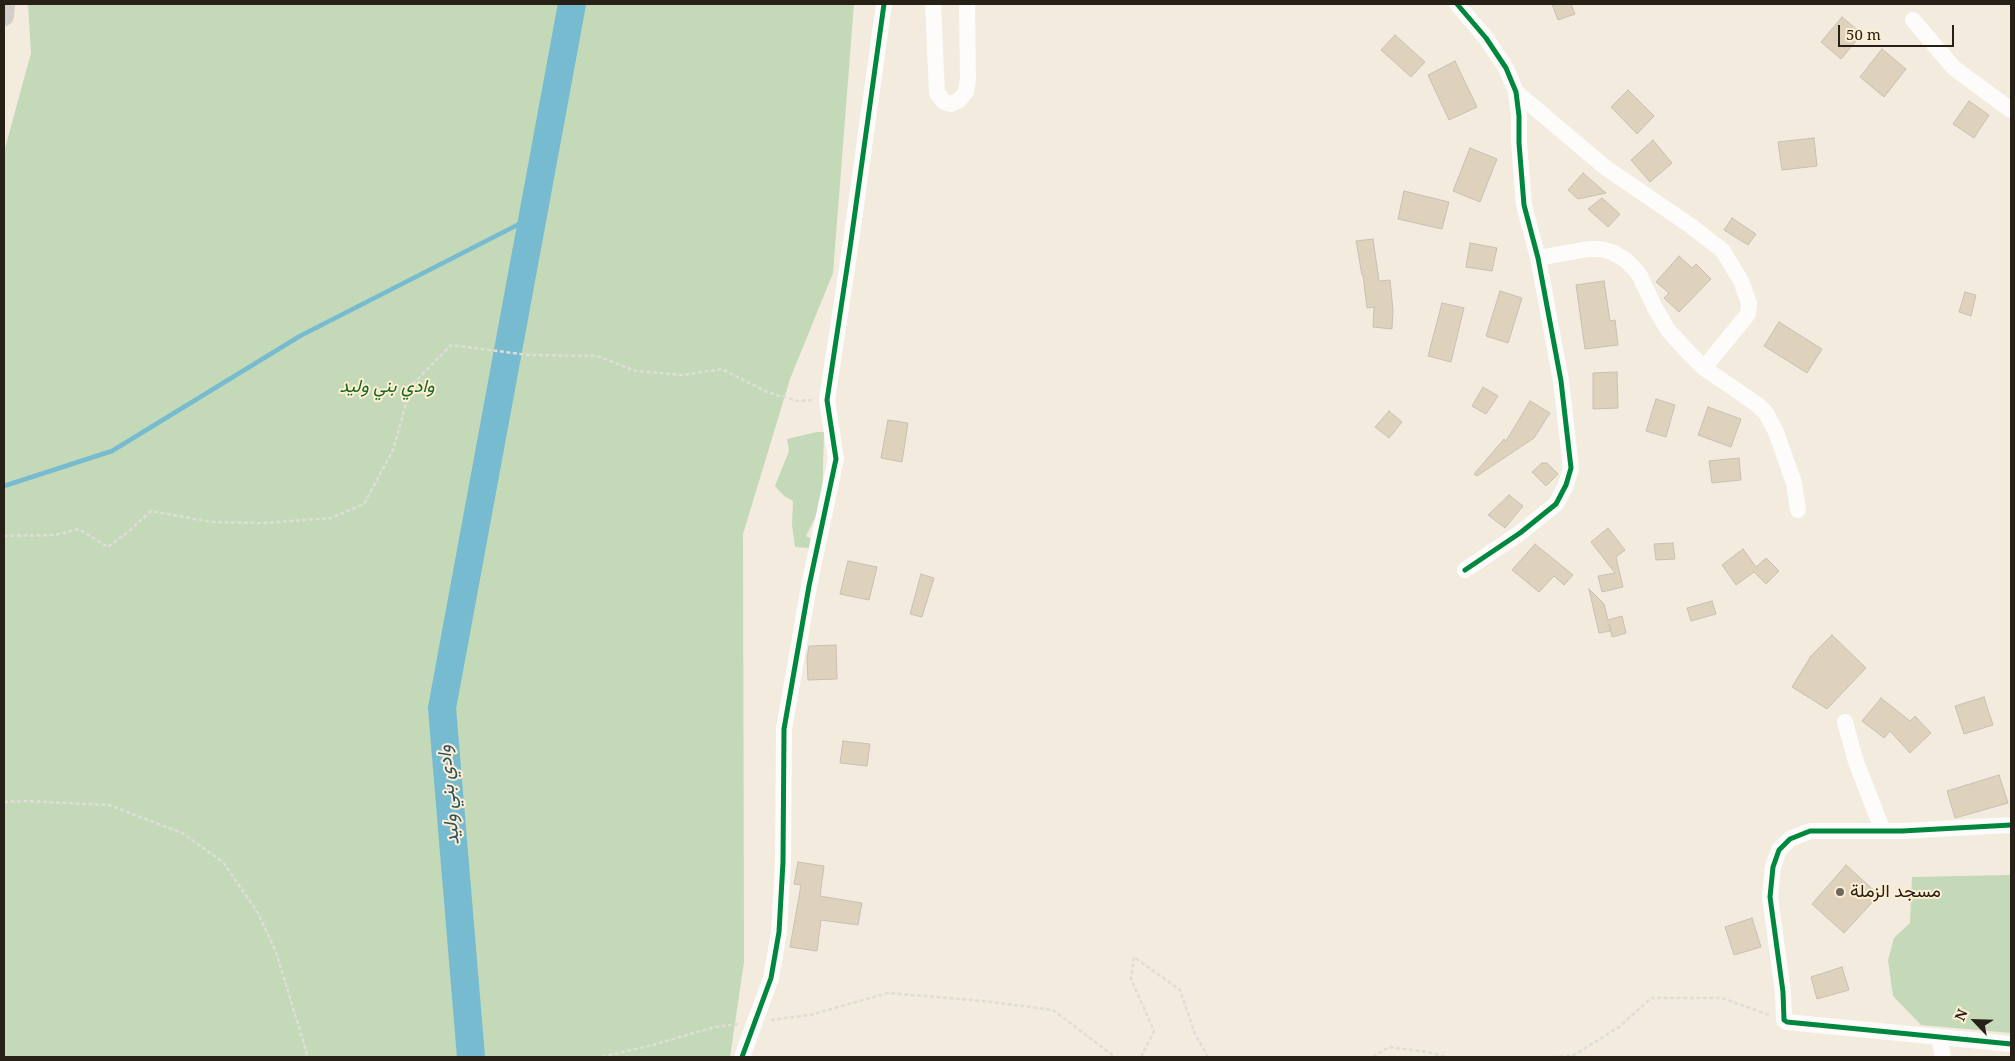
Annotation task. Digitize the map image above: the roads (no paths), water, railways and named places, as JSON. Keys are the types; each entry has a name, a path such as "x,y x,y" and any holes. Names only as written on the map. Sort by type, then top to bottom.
{"main road":[{"path":"4,16 5,4"}],"street":[{"path":"742,1057 771,978 779,932 783,862 784,729 809,586 836,459 827,400 884,4"},
{"path":"932,4 937,93 944,102 951,104 958,101 966,92 968,79 967,4"},
{"path":"1457,4 1486,38 1501,60 1516,92 1524,205 1538,258 1561,381 1571,468 1566,485 1556,504 1520,533 1465,570"},
{"path":"1913,20 1954,68 2011,110"},
{"path":"1516,92 1606,168 1691,226 1722,251 1741,281 1749,302 1748,314 1704,368"},
{"path":"1538,258 1588,249 1612,252 1626,260 1639,274 1654,308 1668,330 1704,368 1758,404 1766,413 1776,432 1794,483 1798,510"},
{"path":"1845,722 1856,762 1883,831"},
{"path":"2011,826 1883,831 1810,831 1790,839 1778,850 1773,867 1770,896 1783,992 1784,1020 1787,1022 2011,1044"},
{"path":"1939,1037 1943,1057"}],"waterway":[{"name":"وادي بني وليد","path":"471,1057 442,708 572,4"},
{"path":"4,486 112,451 300,336 533,217"}],"place":[{"name":"مسجد الزملة","path":"1840,892"}]}
